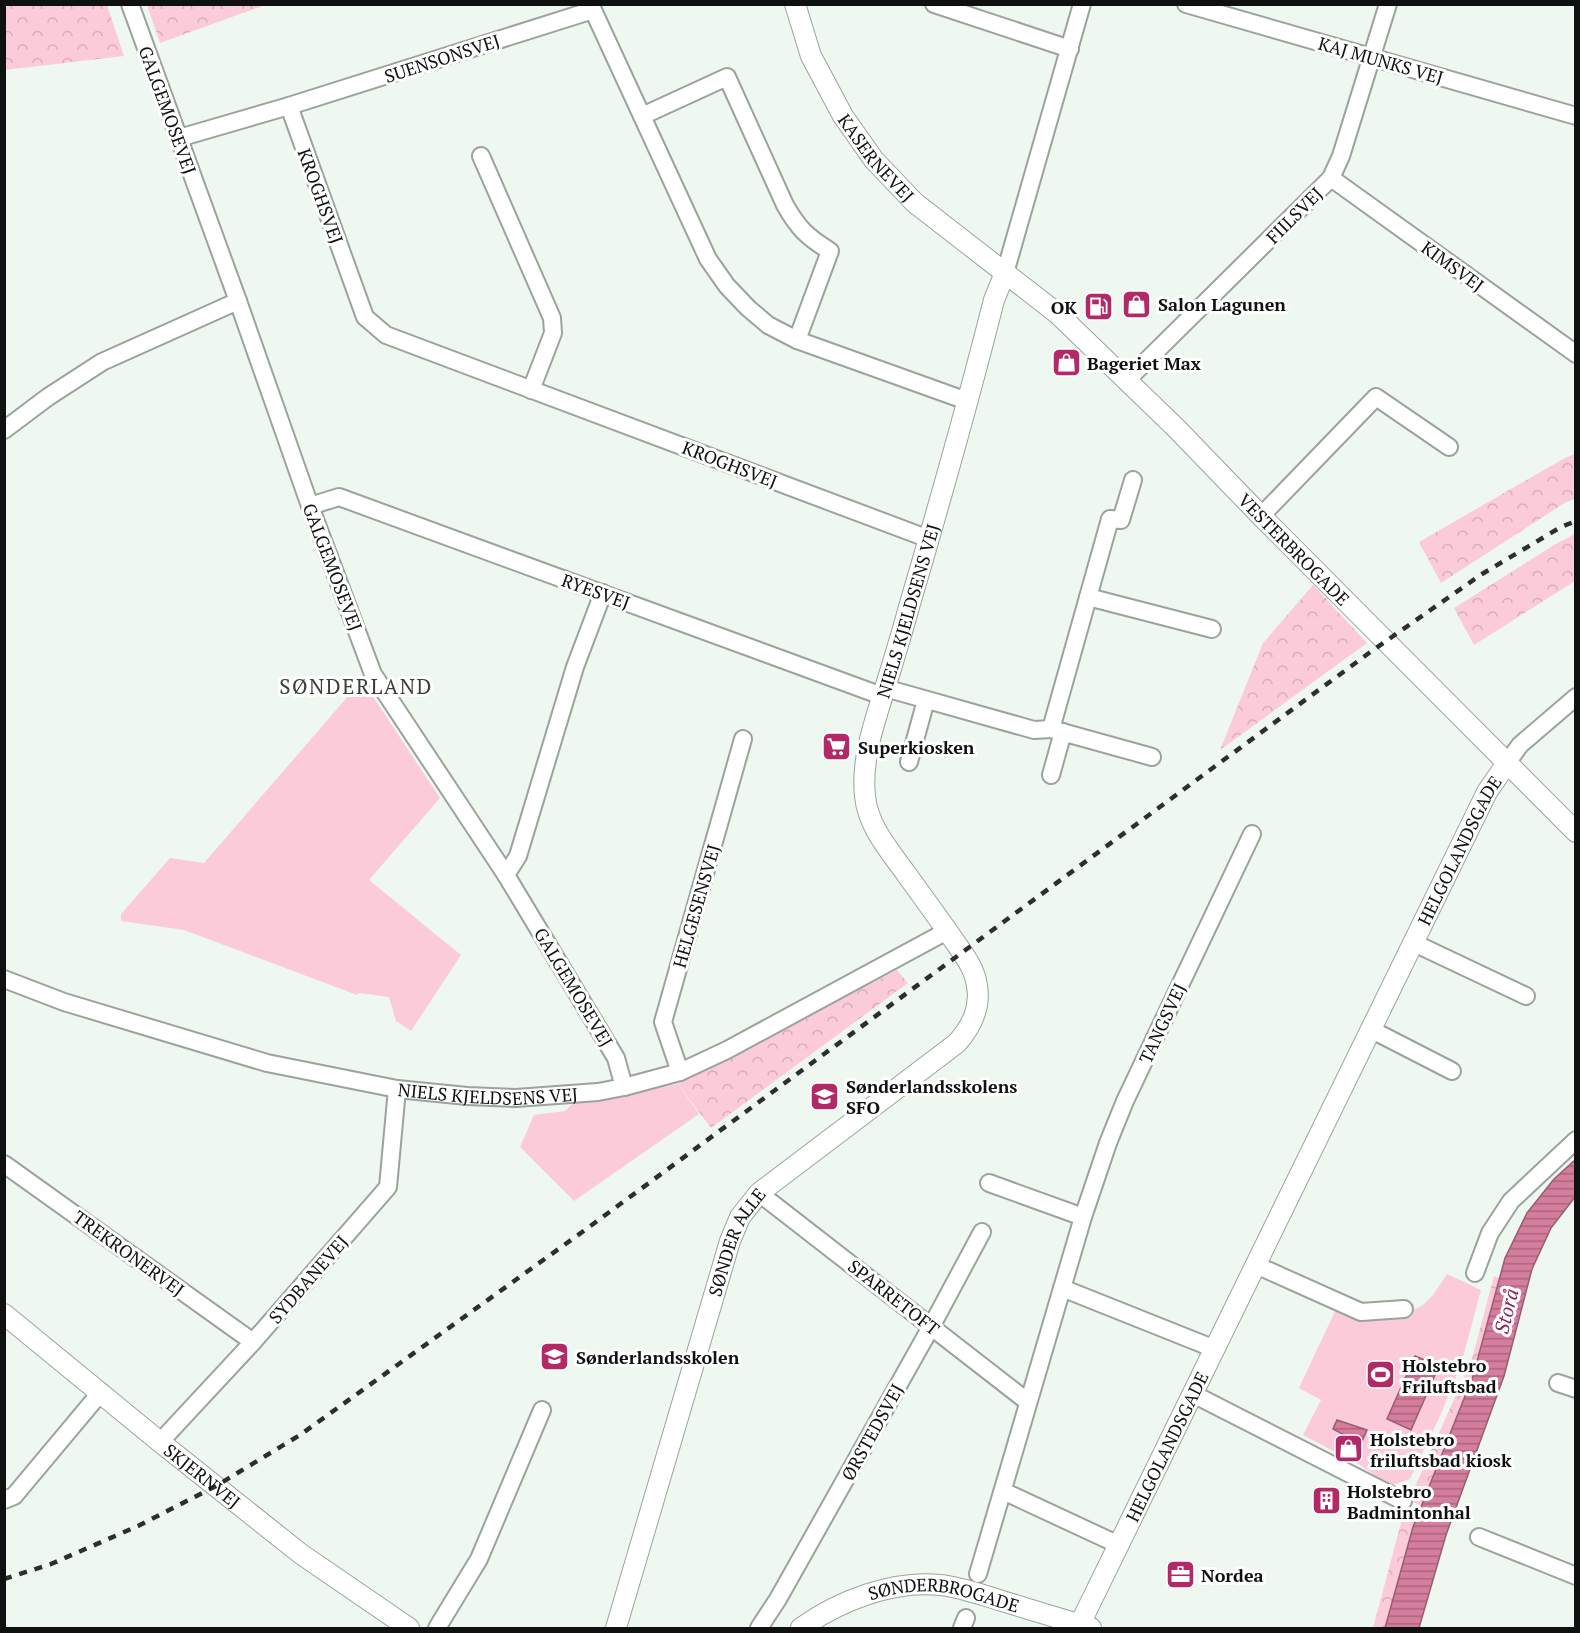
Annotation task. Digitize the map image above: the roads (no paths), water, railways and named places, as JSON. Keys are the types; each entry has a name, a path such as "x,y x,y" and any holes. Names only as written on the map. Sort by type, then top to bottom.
{"street":[{"name":"GALGEMOSEVEJ","path":"130,4 310,506 373,674 506,875 616,1058 624,1087"},
{"name":"KASERNEVEJ","path":"795,4 811,56 843,116 874,160 915,203 1005,273"},
{"path":"934,4 1070,50"},
{"path":"1005,273 1082,4"},
{"name":"KAJ MUNKS VEJ","path":"1186,4 1575,116"},
{"name":"FIILSVEJ","path":"1127,380 1331,178 1341,156 1388,4"},
{"name":"SUENSONSVEJ","path":"179,138 289,106 593,10 708,259 727,286 748,308 768,325 797,340 968,401"},
{"path":"642,116 727,77 784,205 796,224 811,240 830,251 797,340"},
{"name":"KROGHSVEJ","path":"289,106 365,317 386,335 929,539"},
{"path":"481,156 552,318 553,333 531,390"},
{"name":"KIMSVEJ","path":"1331,178 1575,354"},
{"name":"VESTERBROGADE","path":"1005,273 1058,314 1127,380 1575,832"},
{"name":"NIELS KJELDSENS VEJ","path":"962,952 879,836 870,817 865,797 865,773 868,746 968,401 994,300 1005,273"},
{"path":"4,430 48,397 102,362 238,301"},
{"path":"1261,516 1376,397 1449,447"},
{"path":"1051,775 1057,730 1088,597 1110,519 1121,520 1133,480"},
{"name":"RYESVEJ","path":"310,506 339,497 884,692 926,700 1034,730 1057,730 1152,757"},
{"path":"506,875 518,856 575,667 603,593"},
{"path":"1088,597 1212,629"},
{"path":"1507,763 1520,745 1575,696"},
{"path":"909,762 926,700"},
{"name":"HELGESENSVEJ","path":"680,1072 663,1022 743,739"},
{"name":"HELGOLANDSGADE","path":"1083,1627 1119,1545 1487,792 1507,763"},
{"name":"TANGSVEJ","path":"978,1574 1083,1217 1108,1143 1125,1101 1252,834"},
{"name":"NIELS KJELDSENS VEJ","path":"4,979 64,1002 267,1063 398,1089 516,1098 598,1092 680,1072 727,1050 947,931"},
{"name":"HELGOLANDSGADE","path":"1414,943 1526,996"},
{"name":"SØNDER ALLE","path":"616,1629 730,1241 740,1217 759,1193 957,1043 967,1032 978,1002 978,987 974,972 962,952"},
{"path":"1372,1030 1452,1071"},
{"name":"SYDBANEVEJ","path":"160,1442 253,1342 388,1187 398,1089"},
{"path":"1474,1273 1490,1233 1511,1201 1575,1140"},
{"name":"TREKRONERVEJ","path":"4,1164 253,1342"},
{"path":"989,1183 1083,1217"},
{"name":"SPARRETOFT","path":"759,1193 1028,1402"},
{"name":"ØRSTEDSVEJ","path":"759,1629 932,1327 982,1232"},
{"path":"1256,1265 1361,1312 1404,1309"},
{"path":"1062,1288 1215,1349"},
{"name":"SKJERNVEJ","path":"4,1314 301,1554 409,1629"},
{"path":"1558,1383 1575,1389"},
{"path":"8,1495 101,1392"},
{"path":"1193,1394 1403,1501"},
{"path":"437,1629 479,1559 542,1410"},
{"path":"1002,1491 1119,1545"},
{"path":"1479,1537 1575,1576"},
{"name":"SØNDERBROGADE","path":"801,1629 830,1610 869,1594 914,1585 955,1587 1083,1627"}],"water":[{"name":"Storå","path":"1575,1160 1575,1197 1551,1228 1532,1269 1504,1376 1446,1535 1419,1628 1385,1628 1413,1527 1473,1376 1505,1258 1527,1213 1554,1179"},
{"path":"1415,1356 1439,1366 1411,1430 1387,1419"},
{"path":"1337,1420 1367,1430 1361,1444 1333,1429"}],"railway":[{"path":"4,1579 51,1564 138,1526 216,1486 300,1435 585,1230 1369,653 1482,574 1561,527 1576,521"}],"place":[{"name":"Salon Lagunen","path":"1137,304"},
{"name":"OK","path":"1098,307"},
{"name":"Bageriet Max","path":"1066,363"},
{"name":"Superkiosken","path":"837,747"},
{"name":"Sønderlandsskolens SFO","path":"825,1096"},
{"name":"Sønderlandsskolen","path":"555,1357"},
{"name":"Holstebro Friluftsbad","path":"1381,1375"},
{"name":"Holstebro friluftsbad kiosk","path":"1349,1449"},
{"name":"Holstebro Badmintonhal","path":"1326,1501"},
{"name":"Nordea","path":"1180,1575"}],"district":[{"name":"SØNDERLAND","path":"356,686"}]}
